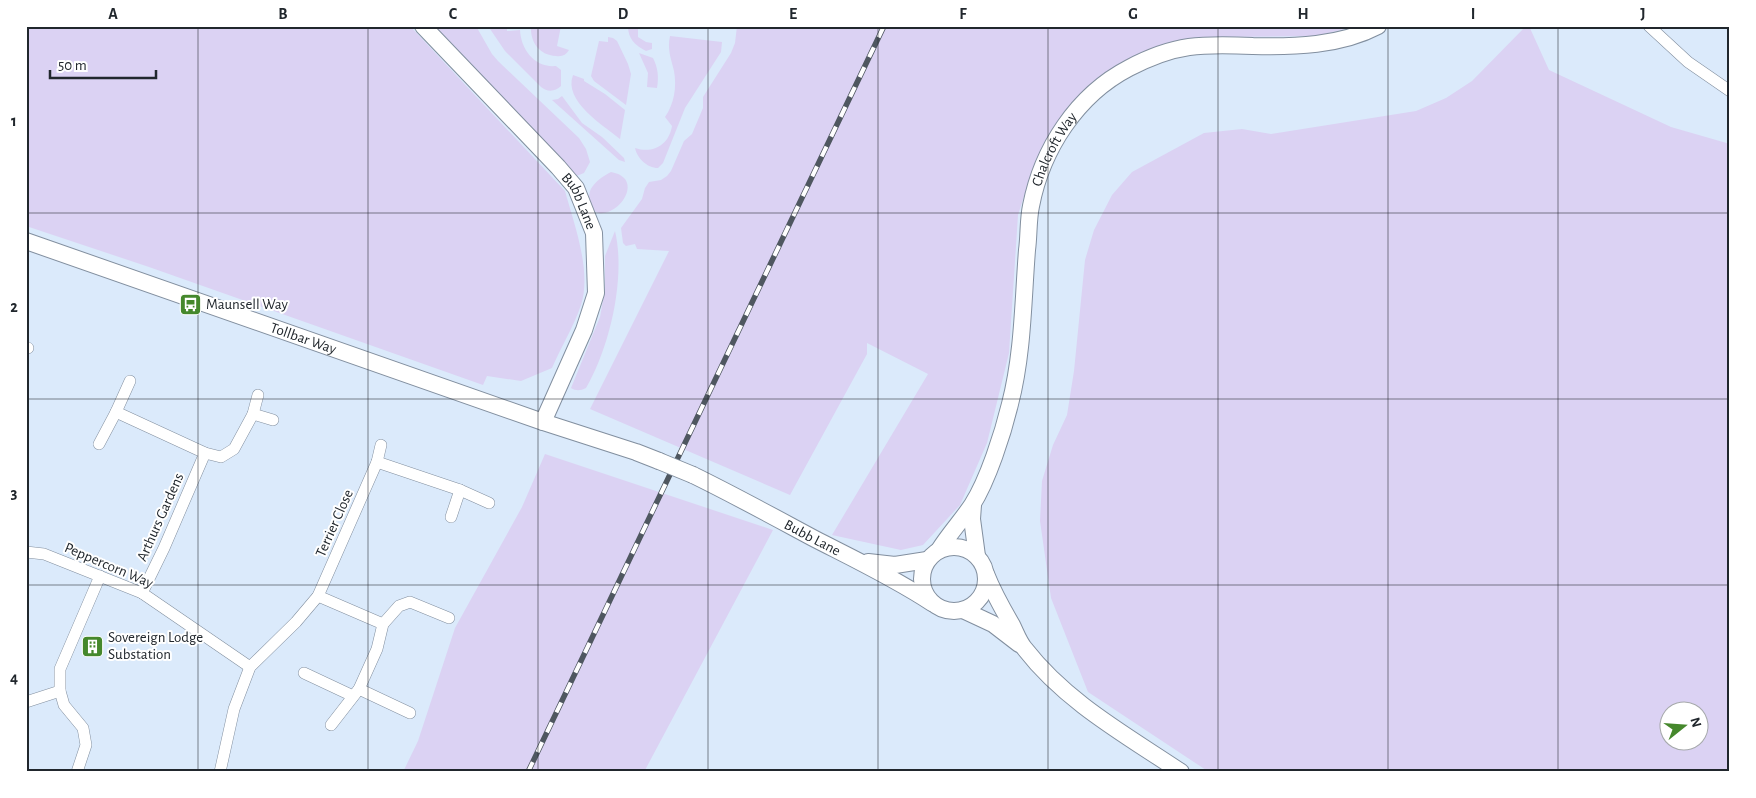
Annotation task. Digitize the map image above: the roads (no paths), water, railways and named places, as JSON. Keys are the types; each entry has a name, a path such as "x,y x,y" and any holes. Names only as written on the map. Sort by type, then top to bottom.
{"main road":[{"name":"Bubb Lane","path":"423,26 576,188 594,233 596,293 584,330 543,422"},
{"name":"Chalcroft Way","path":"933,555 973,505 998,444 1015,381 1021,340 1030,208 1040,173 1054,142 1073,113 1099,87 1114,76 1148,59 1170,51 1207,45 1288,46 1315,44 1355,36 1378,26"},
{"name":"Tollbar Way","path":"26,241 496,405"},
{"name":"Bubb Lane","path":"496,405 659,461 693,475 861,561 932,602"},
{"name":"Chalcroft Way","path":"973,505 972,519 977,556"},
{"path":"986,574 984,592 972,606 963,610 943,610 926,596 922,587 923,569 933,555 955,546 970,551 983,564 996,597 1023,647"},
{"name":"Bubb Lane","path":"861,561 895,565 933,555"},
{"path":"963,610 992,624 1023,647 1065,690 1093,714 1181,772"}],"street":[{"path":"1649,26 1688,62 1730,91"},
{"path":"99,444 130,381"},
{"path":"116,412 205,453 221,458 234,449 253,414 258,395"},
{"path":"253,414 273,420"},
{"name":"Terrier Close","path":"250,667 296,622 318,596 377,462 381,445"},
{"name":"Arthurs Gardens","path":"142,593 164,548 205,453"},
{"path":"377,462 460,490 489,503"},
{"path":"451,517 460,490"},
{"name":"Peppercorn Way","path":"26,552 44,554 142,593 250,667"},
{"path":"77,772 86,745 83,728 64,705 60,691 60,669 100,576"},
{"path":"318,596 383,624"},
{"path":"331,725 356,693 377,649 383,624 399,606 410,602 442,618"},
{"path":"220,772 234,708 250,667"},
{"path":"304,673 410,713"},
{"path":"26,702 60,691"}],"railway":[{"path":"528,772 884,26"}],"place":[{"name":"Maunsell Way","path":"190,304"},
{"name":"Sovereign Lodge Substation","path":"92,646"}]}
